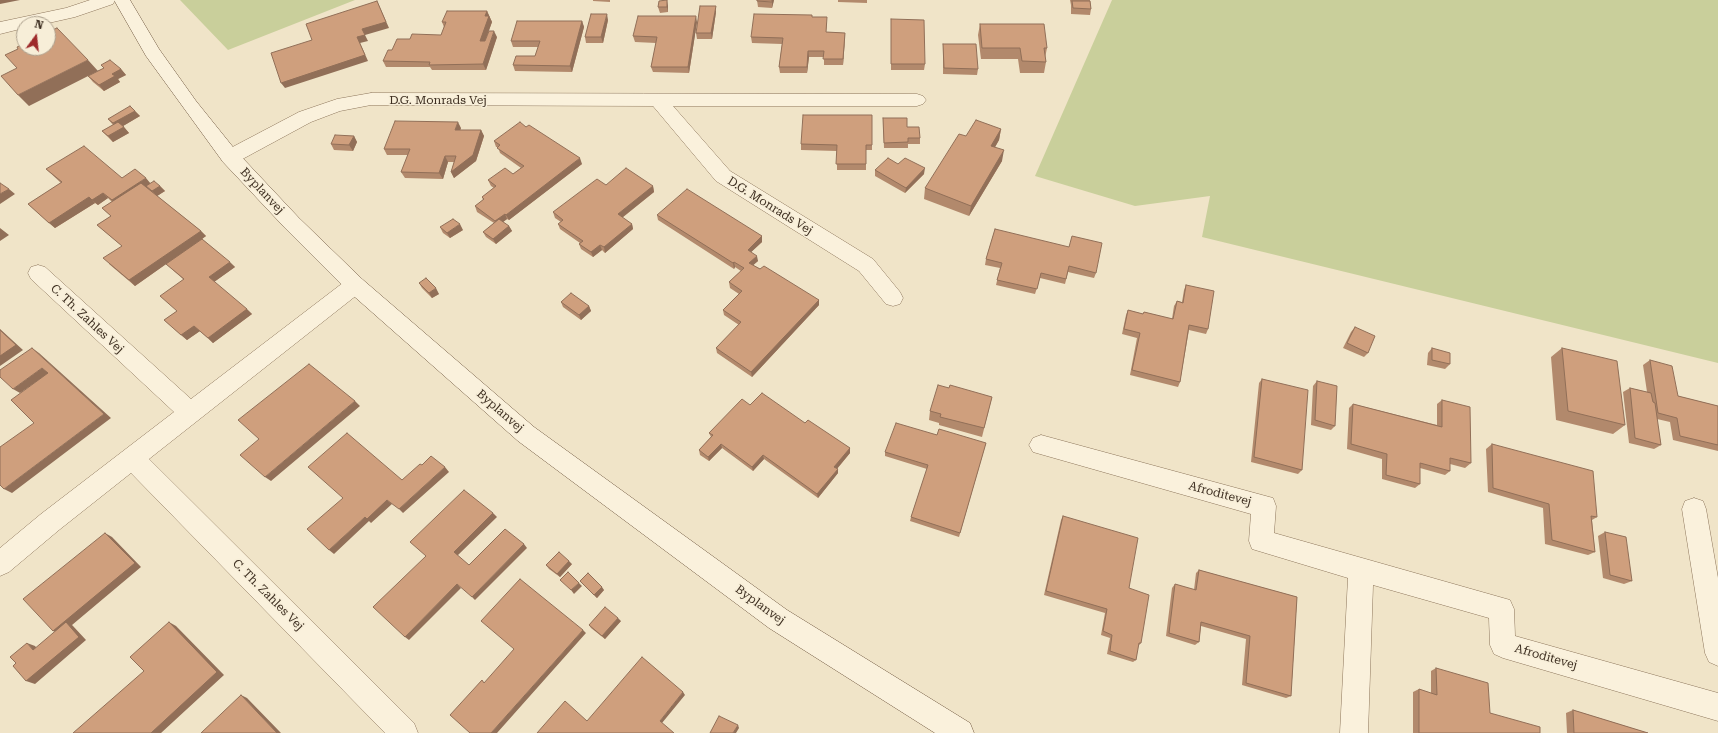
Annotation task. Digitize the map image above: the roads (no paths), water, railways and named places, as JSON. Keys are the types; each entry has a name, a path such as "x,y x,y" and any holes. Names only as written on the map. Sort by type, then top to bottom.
{"street":[{"path":"0,28 69,13 107,0"},
{"name":"Byplanvej","path":"122,0 152,52 230,157 292,223 355,285 532,438 778,619 960,733"},
{"name":"D.G. Monrads Vej","path":"230,157 305,116 337,105 371,99 917,100"},
{"name":"D.G. Monrads Vej","path":"658,100 723,176 866,265 893,298"},
{"name":"C. Th. Zahles Vej","path":"38,273 190,413"},
{"path":"0,564 50,522 355,285"},
{"name":"Afroditevej","path":"1041,445 1264,506 1261,541 1501,609 1503,645 1718,707"},
{"name":"C. Th. Zahles Vej","path":"132,458 404,733"},
{"path":"1694,509 1718,653"},
{"path":"1354,733 1361,570"}]}
